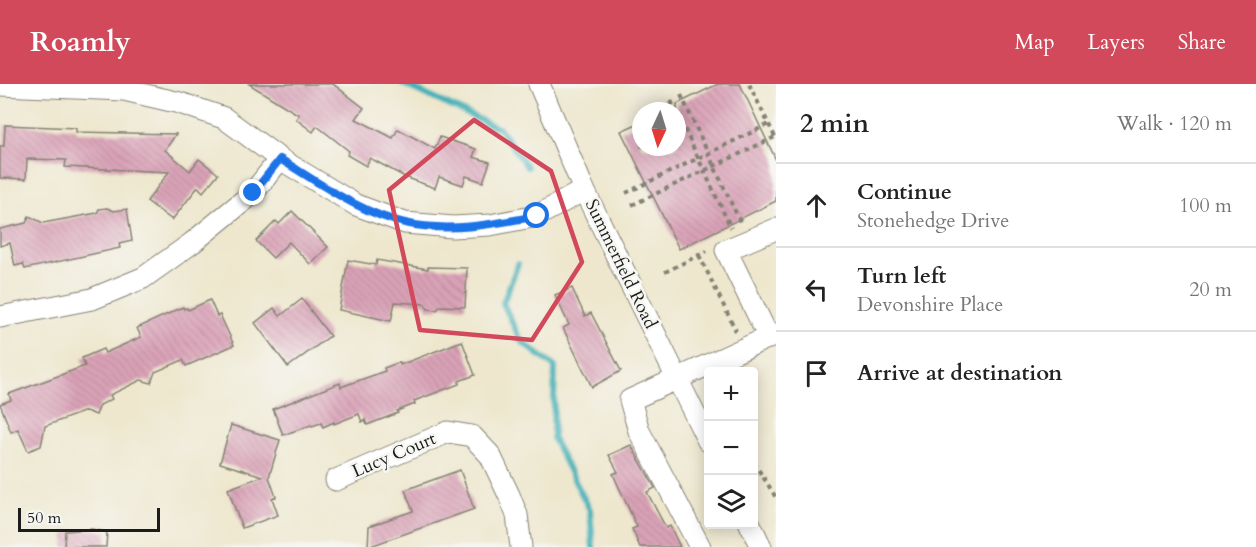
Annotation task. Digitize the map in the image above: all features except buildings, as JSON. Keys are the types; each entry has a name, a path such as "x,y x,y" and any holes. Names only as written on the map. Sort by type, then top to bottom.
{"street":[{"name":"Summerfield Road","path":"539,84 584,190 704,433"},
{"path":"0,85 124,90 180,103 224,118 280,159 356,205 405,223 453,227 490,225 537,216 584,190"},
{"path":"0,317 92,299 143,278 192,243 253,193 280,159"},
{"path":"700,547 639,430 630,400 772,336 726,250 776,229"},
{"name":"Lucy Court","path":"336,480 448,432 472,436 490,455 509,495 517,515 521,547"},
{"path":"752,529 761,547"}],"path":[{"path":"632,205 775,138 772,127 749,84"},
{"path":"681,95 745,233"},
{"path":"626,193 708,153 772,127"},
{"path":"686,132 735,237"},
{"path":"699,255 740,338"},
{"path":"758,470 776,498"}],"highlighted area":[{"path":"474,120 551,171 582,262 532,340 420,330 389,190"}],"waterway":[{"path":"403,84 500,129 527,167"},
{"path":"518,264 503,303 521,341 555,367 553,439 590,510 593,547"}],"route":[{"path":"253,193 280,159 356,205 405,223 453,227 490,225 537,216"}]}
